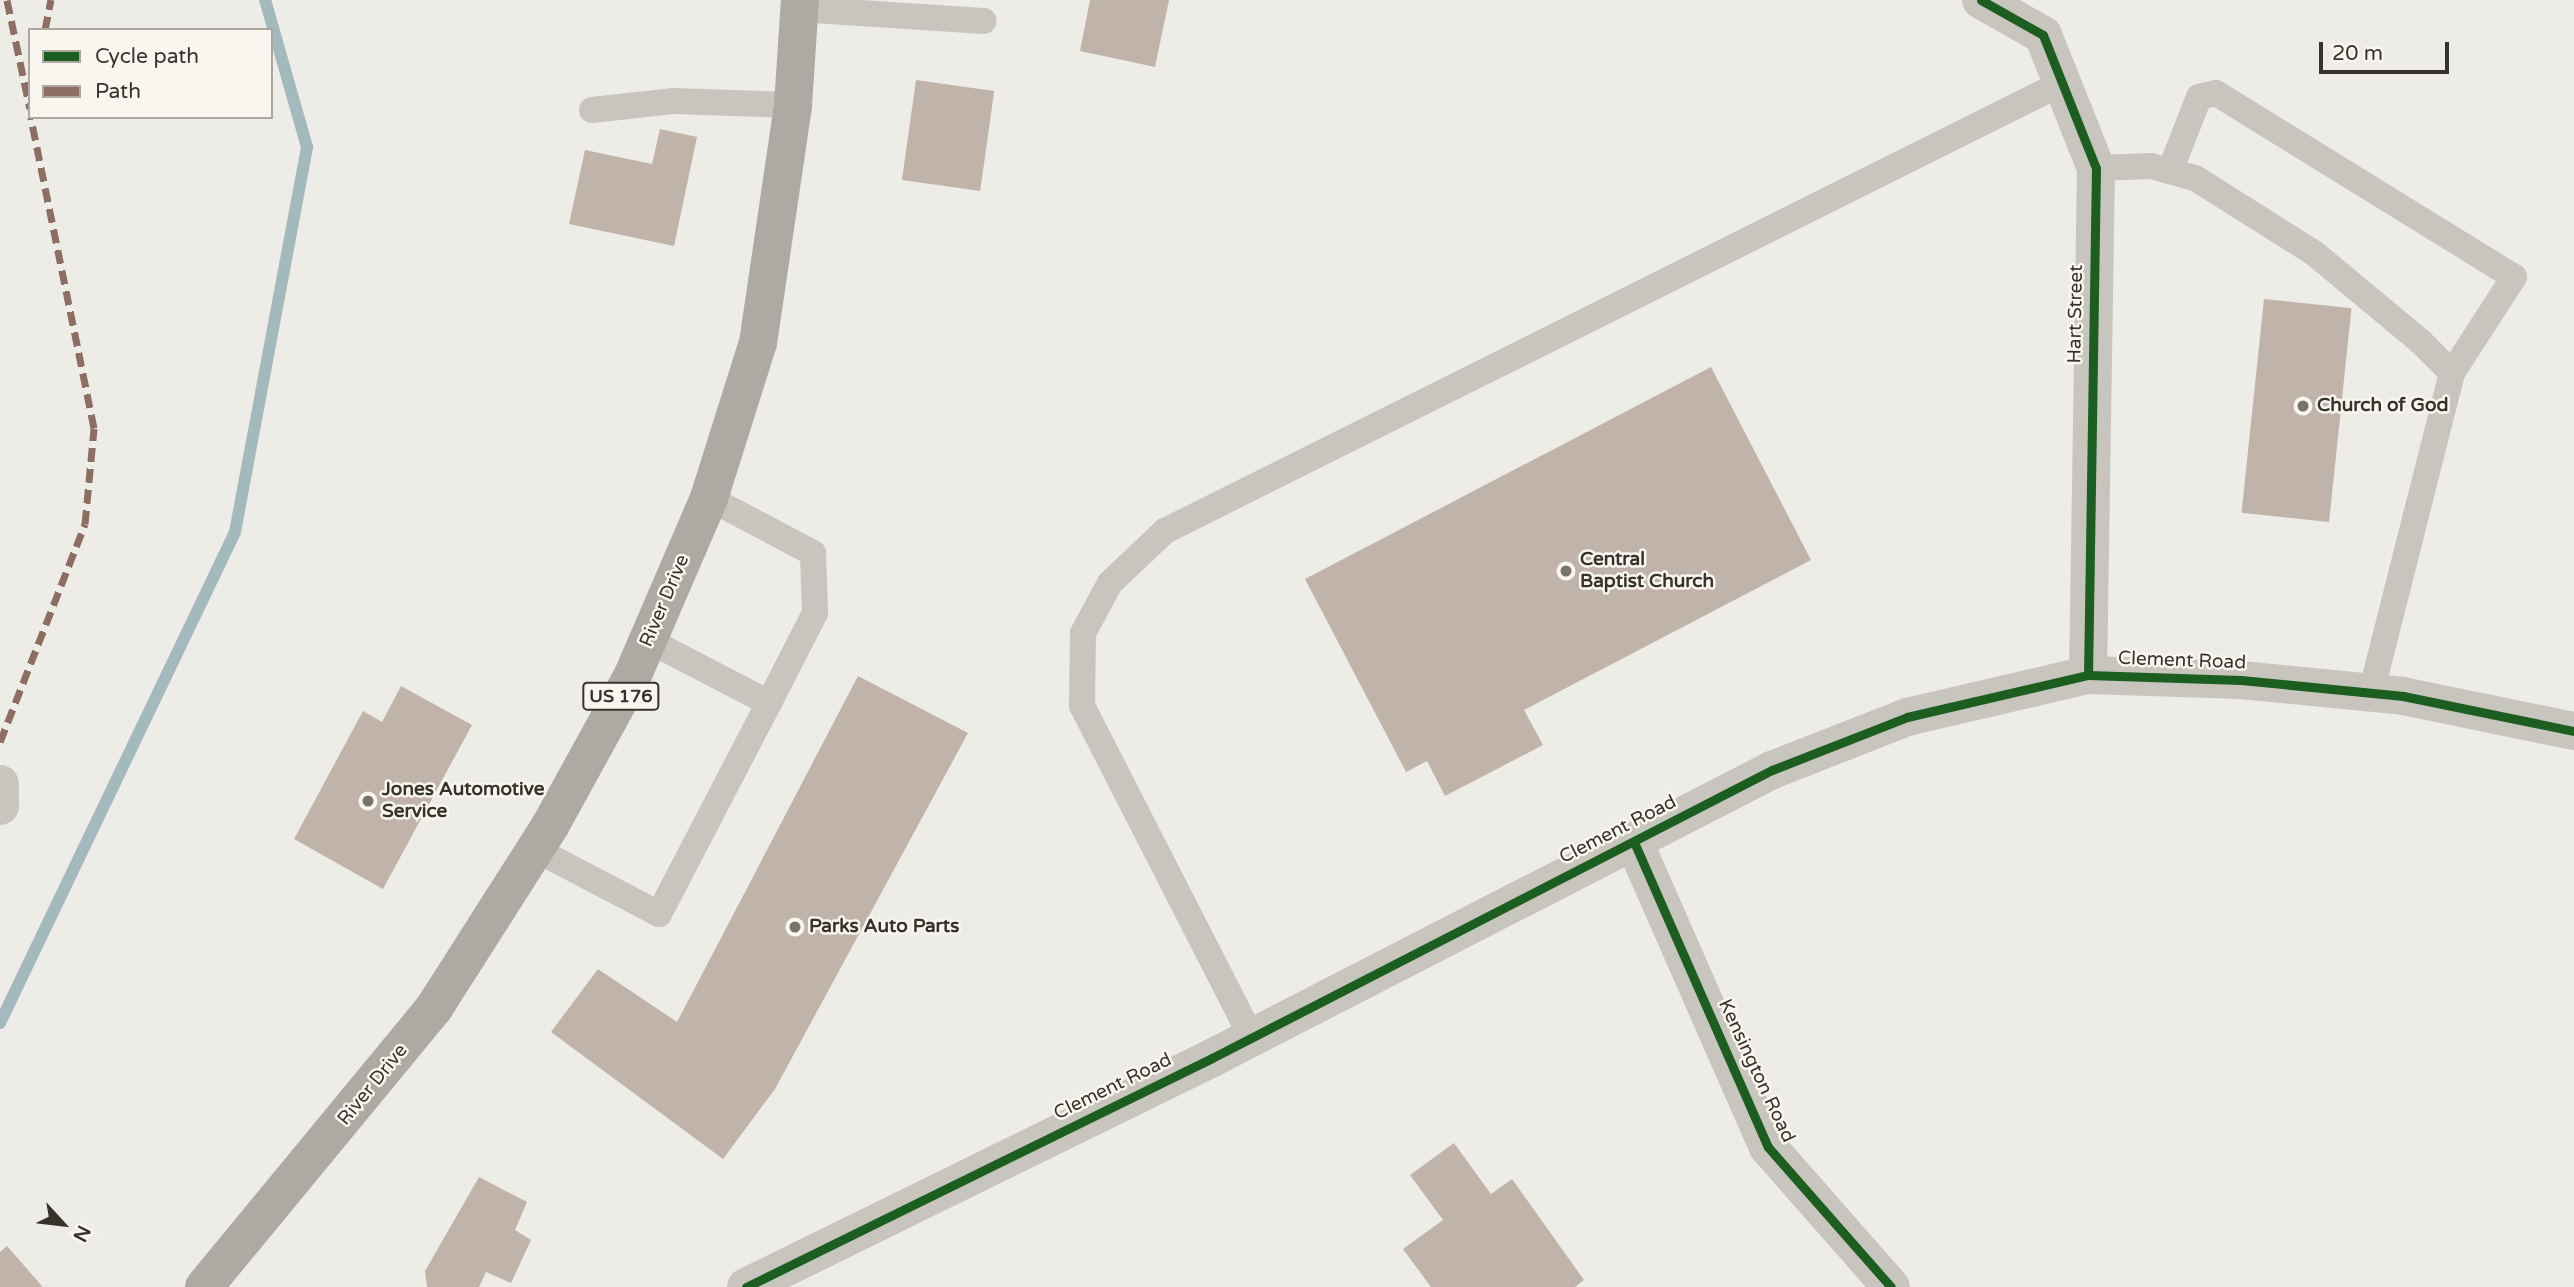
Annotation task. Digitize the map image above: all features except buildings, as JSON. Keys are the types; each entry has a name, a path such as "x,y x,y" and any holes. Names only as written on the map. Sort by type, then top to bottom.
{"main road":[{"name":"River Drive","path":"213,1281 434,1008 535,849 648,640 709,498 758,343 793,105 800,4"}],"street":[{"name":"Hart Street","path":"1981,0 2043,35 2096,169 2088,675"},
{"name":"Clement Road","path":"746,1287 1252,1038 1772,770 1907,717 2088,675 2241,680 2371,693 2574,731"},
{"path":"0,784 0,806"},
{"name":"Kensington Road","path":"1634,842 1768,1147 1891,1287"}],"lane":[{"path":"800,4 984,20"},
{"path":"1252,1038 1082,706 1083,633 1110,583 1165,531 2062,83"},
{"path":"2170,171 2199,97 2217,93 2514,277 2452,373 2371,693"},
{"path":"592,110 673,101 793,105"},
{"path":"2096,169 2151,166 2195,178 2314,253 2452,373"},
{"path":"535,849 659,914 815,613 813,553 709,498"},
{"path":"648,640 769,703"}],"waterway":[{"path":"0,1023 235,532 307,147 265,0"}],"marked path":[{"path":"7,0 28,100"},
{"path":"45,28 51,0"},
{"path":"0,742 85,524 94,428 31,119"}],"cycle path":[{"path":"1981,0 2043,35 2096,168 2088,675"},
{"path":"746,1287 1212,1058 1772,770 1907,717 2088,675 2241,680 2403,696 2574,731"},
{"path":"1634,842 1768,1147 1891,1287"}],"place":[{"name":"Church of God","path":"2303,406"},
{"name":"Central Baptist Church","path":"1566,571"},
{"name":"Jones Automotive Service","path":"368,801"},
{"name":"Parks Auto Parts","path":"795,927"}]}
